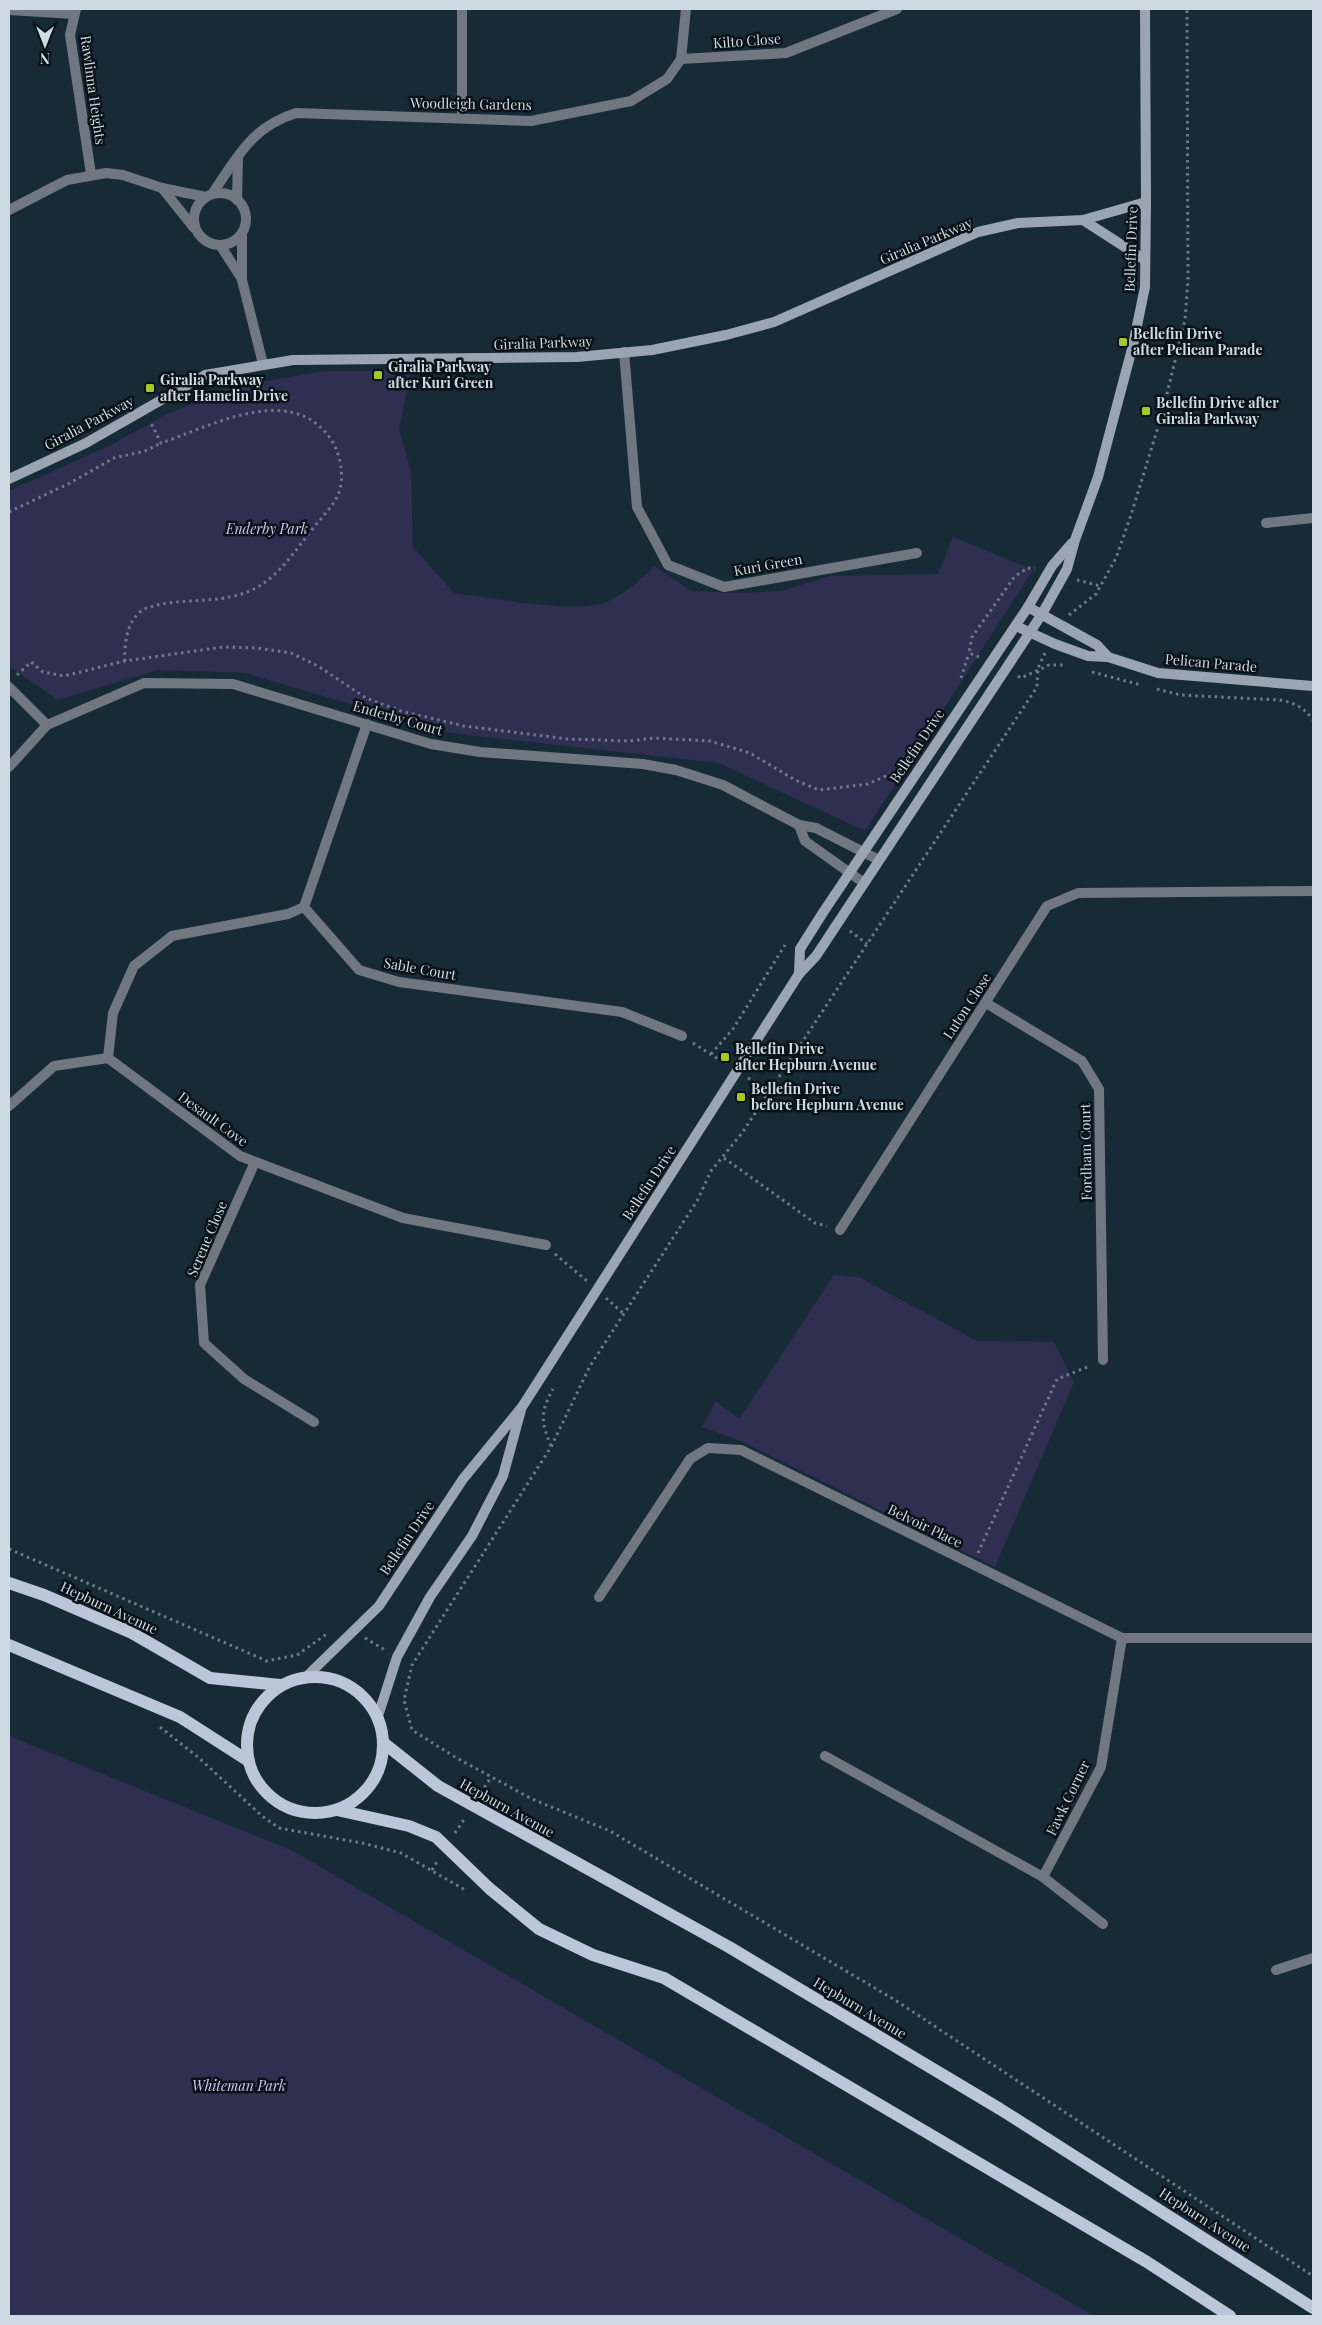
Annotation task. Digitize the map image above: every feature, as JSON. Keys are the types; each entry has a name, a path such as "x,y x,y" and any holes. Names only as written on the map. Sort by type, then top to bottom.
{"main road":[{"name":"Bellefin Drive","path":"307,1676 378,1606 463,1479 522,1407 799,974 816,956 880,860 1042,614 1067,569 1075,540 1098,477 1134,345 1145,287 1144,9"},
{"name":"Giralia Parkway","path":"9,479 86,442 205,375 293,360 577,357 652,350 726,335 774,322 978,232 1018,223 1083,220 1146,202"},
{"path":"1083,220 1145,260"},
{"name":"Bellefin Drive","path":"799,974 800,949 862,851 1016,626 1052,566 1075,540"},
{"name":"Pelican Parade","path":"1028,607 1097,645 1108,657"},
{"name":"Pelican Parade","path":"1016,626 1088,656 1108,657 1158,673 1313,686"},
{"name":"Bellefin Drive","path":"378,1716 397,1657 430,1597 472,1536 503,1476 522,1407"},
{"name":"Hepburn Avenue","path":"9,1583 44,1595 132,1632 210,1678 280,1685"},
{"path":"9,1646 180,1717 247,1760"},
{"path":"337,1810 362,1796 379,1772 385,1744 378,1716 361,1693 336,1679 307,1676 280,1685 258,1705 247,1731 247,1760 259,1786 281,1805 309,1814 337,1810 409,1826 436,1837 490,1889 539,1929 593,1956 664,1978 1147,2262 1230,2316"},
{"name":"Hepburn Avenue","path":"385,1744 438,1786 728,1947 1000,2109 1313,2308"}],"street":[{"path":"462,9 462,118"},
{"name":"Woodleigh Gardens","path":"209,195 249,140 262,129 284,116 296,113 531,121 631,101 667,79 681,59 686,9"},
{"name":"Kilto Close","path":"681,59 786,53 897,9"},
{"path":"9,10 75,11"},
{"name":"Rawlinna Heights","path":"75,11 70,35 91,174"},
{"path":"238,156 237,200 245,214 242,233 242,280 263,364"},
{"path":"9,210 67,180 91,174 124,175 162,188 209,195 225,194 237,200"},
{"path":"162,188 206,241 220,245 234,241 242,233"},
{"path":"196,230 194,215 196,208 209,195"},
{"path":"220,245 242,280"},
{"name":"Kuri Green","path":"624,352 637,507 668,564 724,587 916,553"},
{"path":"1266,523 1313,518"},
{"name":"Enderby Court","path":"9,767 47,725 144,683 233,684 431,744 480,752 643,764 676,770 723,785 799,825 816,828 880,860"},
{"path":"9,687 47,725"},
{"path":"9,1106 54,1066 108,1058 113,1013 134,966 172,936 288,914 304,907 367,724"},
{"path":"799,825 805,842 864,883"},
{"name":"Luton Close","path":"840,1230 1047,906 1078,893 1313,891"},
{"name":"Sable Court","path":"304,907 359,970 399,982 622,1012 682,1036"},
{"name":"Fordham Court","path":"986,1003 1082,1061 1099,1089 1103,1360"},
{"name":"Desault Cove","path":"108,1058 240,1156 403,1218 546,1245"},
{"name":"Serene Close","path":"255,1162 200,1285 204,1344 244,1379 314,1422"},
{"name":"Belvoir Place","path":"599,1597 690,1459 708,1448 740,1450 1122,1638 1313,1638"},
{"name":"Fawk Corner","path":"1043,1877 1101,1767 1122,1638"},
{"path":"825,1756 1043,1877 1103,1924"},
{"path":"1276,1970 1313,1958"}],"path":[{"path":"144,410 161,442 164,442"},
{"path":"9,512 70,483 114,458 146,451 164,442 226,419 262,411 292,410 314,421 328,434 340,458 340,493 332,507 302,542 294,555 278,571 254,589 223,598 167,603 144,608 135,616 131,625 126,639 125,661"},
{"path":"16,675 31,662 43,672 64,676 125,661 223,647 257,648 290,653 318,666 366,698 401,711 464,726 568,739 628,741 654,738 710,741 750,753 794,780 819,790 868,784 904,768"},
{"path":"957,685 969,653"},
{"path":"682,1036 769,1090"},
{"path":"724,1158 815,1223 840,1230"},
{"path":"546,1245 625,1314"},
{"path":"972,1565 1057,1379 1103,1360"},
{"path":"551,1447 543,1426 543,1415 547,1400 555,1386"},
{"path":"9,1550 267,1661 297,1655 341,1623 412,1665 404,1700 412,1730 532,1799 610,1831 895,2000 1313,2276"},
{"path":"157,1724 199,1758 262,1816 279,1828 362,1843 401,1853 472,1895"},
{"path":"432,1870 491,1777"}],"green space":[{"name":"Enderby Park","path":"325,371 411,371 399,430 411,471 413,547 454,593 556,606 576,607 595,605 609,601 622,594 655,566 691,591 742,593 782,591 829,576 938,574 953,537 1033,570 865,831 719,763 450,733 245,673 158,670 58,700 9,666 9,491 111,445 163,416 232,387"},
{"path":"834,1275 859,1277 977,1341 1054,1342 1074,1382 995,1567 741,1441 702,1427 716,1401 739,1419"},
{"name":"Whiteman Park","path":"9,1736 293,1851 1094,2316 9,2316"}],"place":[{"name":"Bellefin Drive after Pelican Parade","path":"1123,342"},
{"name":"Giralia Parkway after Kuri Green","path":"378,375"},
{"name":"Giralia Parkway after Hamelin Drive","path":"150,388"},
{"name":"Bellefin Drive after Giralia Parkway","path":"1146,411"},
{"name":"Bellefin Drive after Hepburn Avenue","path":"725,1057"},
{"name":"Bellefin Drive before Hepburn Avenue","path":"741,1097"}]}
